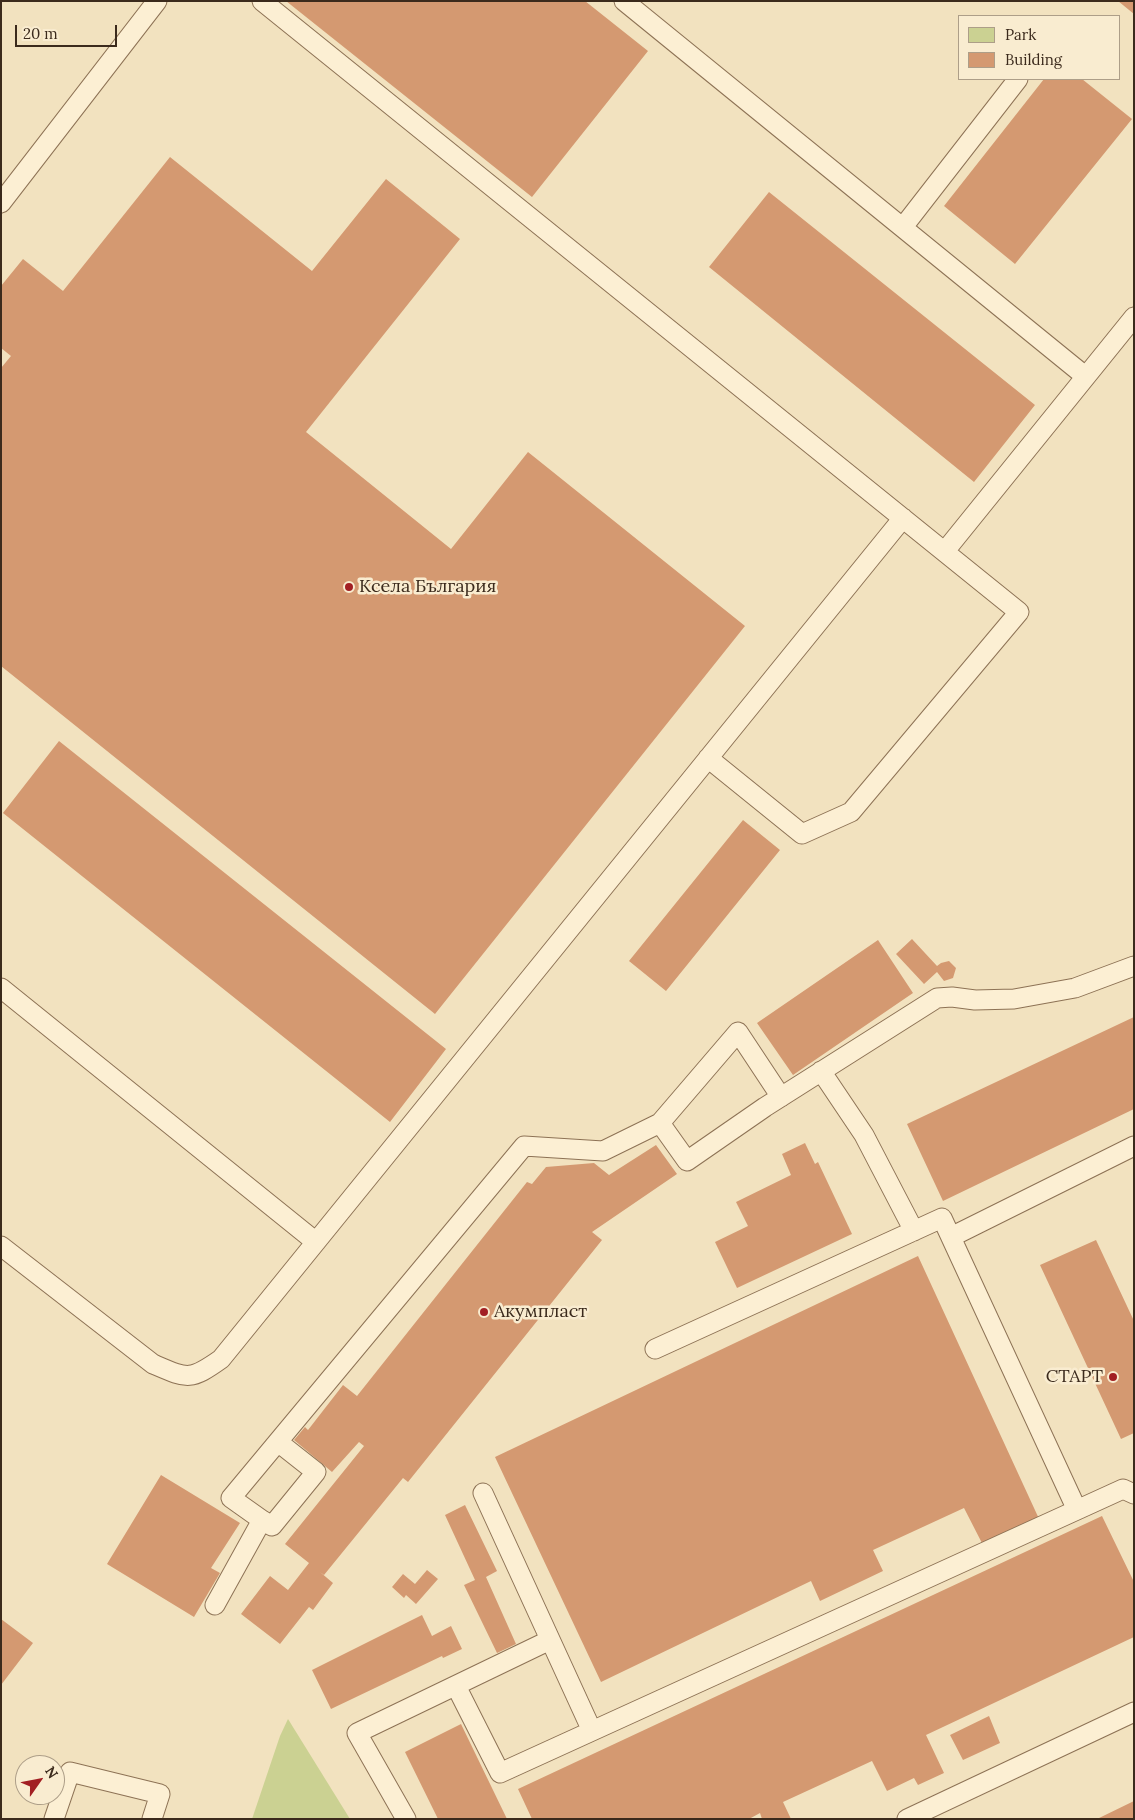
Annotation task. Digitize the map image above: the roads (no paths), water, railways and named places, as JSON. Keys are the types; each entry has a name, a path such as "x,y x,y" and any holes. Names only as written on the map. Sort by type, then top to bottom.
{"lane":[{"path":"1,203 157,1"},
{"path":"262,1 1019,612 851,812 802,834 708,758"},
{"path":"624,1 1085,376"},
{"path":"903,227 1017,80"},
{"path":"945,551 1134,317"},
{"path":"1,1246 153,1364 174,1373 191,1377 204,1371 221,1359 903,518"},
{"path":"660,1123 687,1161 781,1097 936,998 1014,999 1075,988 1134,966"},
{"path":"1,988 316,1242"},
{"path":"278,1442 316,1472 272,1526 231,1498 524,1146 603,1151 660,1123 738,1032 781,1097"},
{"path":"821,1072 864,1135 914,1231"},
{"path":"950,1236 1134,1146"},
{"path":"655,1349 942,1218 1077,1510"},
{"path":"456,1686 500,1773 1123,1489 1134,1494"},
{"path":"483,1493 592,1731"},
{"path":"215,1605 262,1520"},
{"path":"406,1819 356,1733 550,1640"},
{"path":"907,1819 1134,1712"},
{"path":"54,1819 70,1772 160,1794 152,1819"}],"place":[{"name":"Ксела България","path":"349,587"},
{"name":"Акумпласт","path":"484,1312"},
{"name":"СТАРТ","path":"1113,1377"}]}
